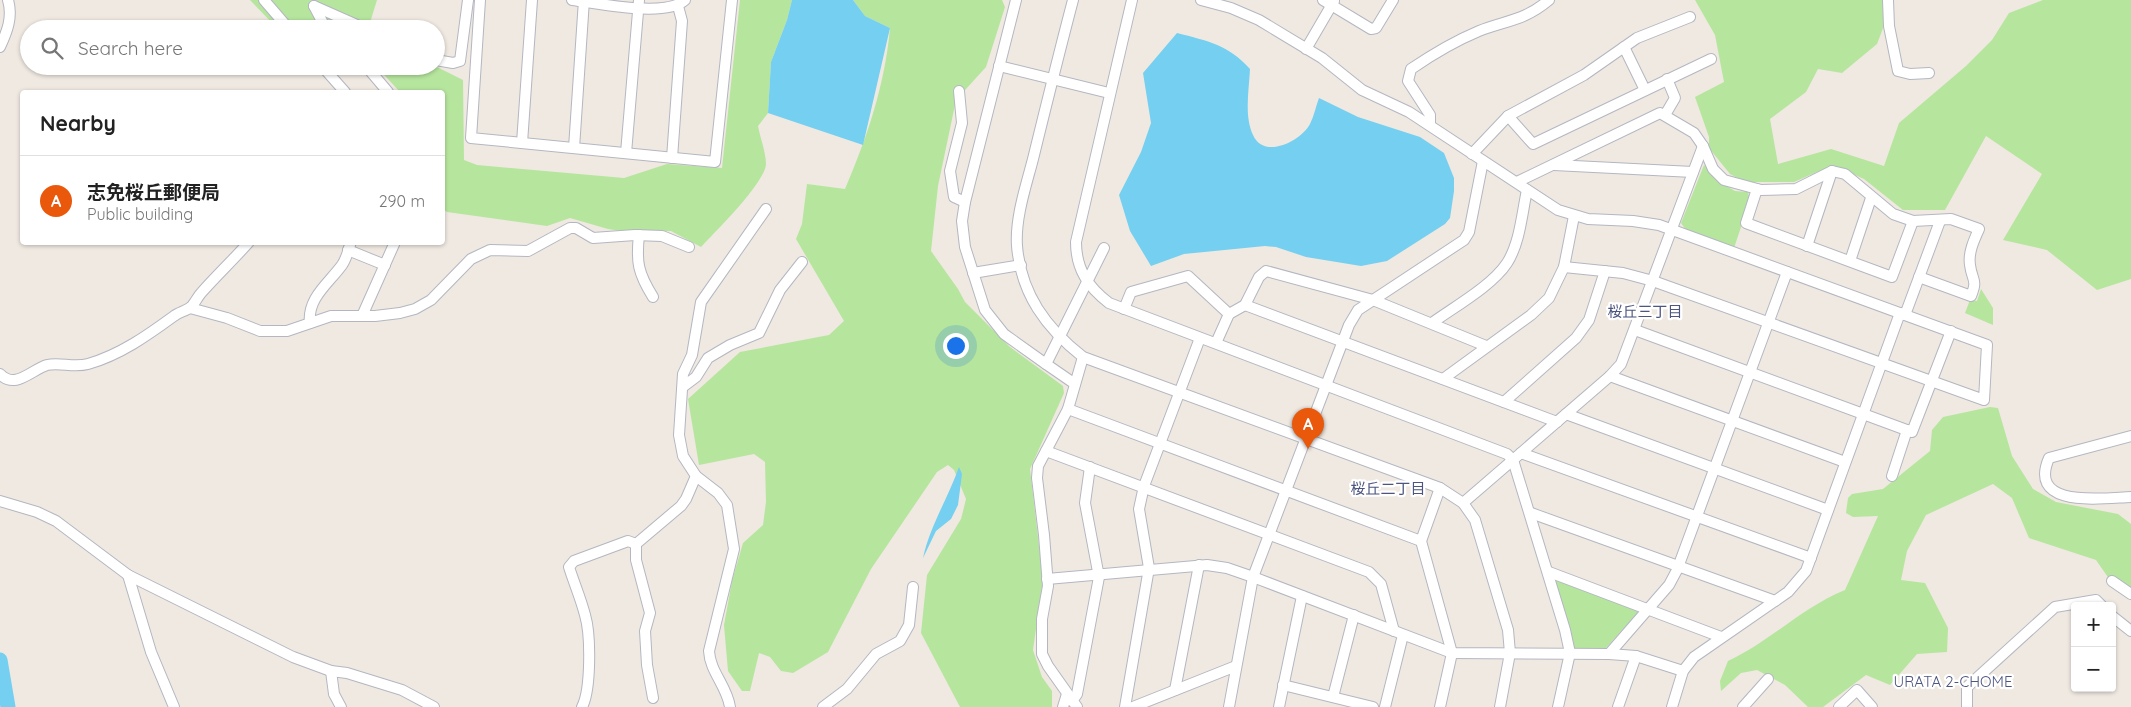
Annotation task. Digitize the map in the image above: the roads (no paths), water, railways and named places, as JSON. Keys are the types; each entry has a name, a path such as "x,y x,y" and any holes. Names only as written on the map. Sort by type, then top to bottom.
{"street":[{"path":"0,47 7,32 10,16 8,0"},
{"path":"264,0 281,20"},
{"path":"445,62 453,63 460,61 468,0"},
{"path":"480,0 471,138 715,162 732,0"},
{"path":"522,143 532,0"},
{"path":"572,0 638,4 660,9 682,3 672,158"},
{"path":"1016,0 965,202 962,221 968,260 985,310 993,322 1004,334 1075,384"},
{"path":"1073,0 1052,79 1019,222 1017,245 1021,265 1030,295 1040,314 1060,339 1083,357 1440,488 1464,503 1475,520 1508,630 1510,653 1500,707"},
{"path":"1132,0 1076,242 1079,267 1087,282 1109,303 1507,454 1697,517 1811,558"},
{"path":"1306,49 1329,2 1371,29 1376,28 1393,0"},
{"path":"1430,125 1430,115 1408,81 1411,69 1441,49 1480,31 1535,12 1549,0"},
{"path":"1888,0 1889,26 1898,71 1910,74 1929,73"},
{"path":"574,148 584,1"},
{"path":"1206,1 1230,8 1259,20 1322,58 1362,90 1410,112 1558,210 1574,216 1645,222 1671,230 1987,345 1984,400 1653,280 1605,271 1564,267"},
{"path":"626,153 638,4"},
{"path":"321,20 314,6 346,20"},
{"path":"1472,154 1508,116 1584,75 1637,38 1690,17"},
{"path":"1624,47 1645,90"},
{"path":"1508,116 1533,144 1712,59"},
{"path":"1000,66 1109,93"},
{"path":"330,75 343,90"},
{"path":"374,75 386,90"},
{"path":"1665,115 1675,98 1667,79"},
{"path":"959,91 962,122 950,171 950,181 954,197 965,202"},
{"path":"1517,182 1660,113 1694,132 1704,146 1713,169 1724,180 1757,189 1796,189 1832,172 1845,174 1892,214 1913,221 1940,221 1950,218 1979,229 1971,249 1970,264 1975,285 1971,296 1919,278"},
{"path":"1464,503 1610,376 1624,359 1704,146"},
{"path":"1229,707 1253,577 1349,325 1358,310 1464,240 1469,232 1483,161"},
{"path":"1554,164 1693,172"},
{"path":"1807,246 1832,172"},
{"path":"1757,189 1746,223 1892,277 1913,221"},
{"path":"1432,323 1497,276 1507,263 1515,244 1528,190"},
{"path":"1850,262 1871,198"},
{"path":"730,707 728,695 709,661 709,651 734,549 732,526 727,505 718,492 696,476 683,456 679,435 684,386 683,374 692,355 701,302 766,209"},
{"path":"1443,379 1531,315 1549,298 1564,267 1574,216"},
{"path":"1672,707 1683,671 1694,657 1796,585 1811,558 1881,363 1919,278 1940,221"},
{"path":"190,308 260,331 287,331 331,316 400,313 414,309 431,300 471,259 490,250 528,251 570,228 576,228 593,238 639,235 662,236 689,247"},
{"path":"639,235 637,265 642,281 653,297"},
{"path":"0,374 11,381 19,380 37,368 50,364 77,366 90,364 143,338 176,314 190,308 200,293 247,245"},
{"path":"362,316 394,245"},
{"path":"310,323 309,314 316,295 341,266 350,246 385,265"},
{"path":"1046,364 1104,248"},
{"path":"684,386 696,377 708,358 730,344 758,333 780,290 802,262"},
{"path":"973,273 1021,265"},
{"path":"1216,343 1229,314 1245,305 1259,276 1266,271 1373,300 1486,346"},
{"path":"1504,402 1576,338 1589,320 1605,271"},
{"path":"1609,654 1647,608 1669,585 1679,566 1787,272"},
{"path":"1124,309 1131,292 1188,276 1229,314"},
{"path":"1245,305 1557,422"},
{"path":"1635,330 1912,432 1951,331"},
{"path":"1125,707 1149,568 1139,508 1144,486 1200,338"},
{"path":"1072,701 1042,654 1042,619 1048,579 1037,478 1038,466 1068,409 1083,357"},
{"path":"1610,376 1845,462"},
{"path":"1068,409 1161,442 1421,541"},
{"path":"1566,414 1828,510"},
{"path":"1892,476 1907,430"},
{"path":"2131,436 2049,458 2044,470 2044,480 2049,488 2059,494 2088,499 2131,497"},
{"path":"1046,451 1144,486 1369,572 1381,584 1398,633 1385,707"},
{"path":"1517,456 1570,653 1558,707"},
{"path":"1063,707 1072,701 1077,694 1099,574 1084,503 1090,467"},
{"path":"653,698 647,665 645,631 650,614 636,560 636,544 680,506 686,499 696,476"},
{"path":"1440,488 1421,541 1452,653 1440,707"},
{"path":"0,501 37,512 56,521 128,574 293,657 331,671 347,673 402,690 421,704 434,707"},
{"path":"1531,513 1775,601"},
{"path":"582,707 587,697 589,676 586,617 569,568 574,561 628,541 636,544"},
{"path":"1048,579 1149,568 1199,565 1227,568 1452,653 1570,653 1636,656 1683,671"},
{"path":"1175,690 1199,565"},
{"path":"1549,572 1721,637"},
{"path":"128,574 151,652 174,707"},
{"path":"2112,582 2131,594"},
{"path":"823,707 847,689 876,654 900,641 909,625 913,587"},
{"path":"1279,707 1302,596"},
{"path":"2084,602 2096,600 2098,602"},
{"path":"1967,707 1967,687 2055,607 2071,604"},
{"path":"1333,697 1354,616"},
{"path":"2116,619 2131,631"},
{"path":"1618,707 1636,656"},
{"path":"1133,707 1236,666"},
{"path":"331,671 334,694 341,707"},
{"path":"1743,707 1768,679"},
{"path":"1283,685 1373,707"},
{"path":"1839,707 1857,690 1872,707"}],"water":[{"path":"792,0 853,0 865,16 890,28 863,145 768,113 771,62 787,20"},
{"path":"1177,33 1226,49 1250,69 1248,103 1250,128 1258,142 1265,146 1282,145 1291,142 1299,136 1310,124 1319,98 1358,117 1420,137 1444,153 1454,178 1450,218 1445,224 1387,261 1361,266 1306,257 1276,247 1265,246 1184,254 1151,266 1130,231 1119,195 1141,152 1151,123 1143,73"},
{"path":"959,467 962,474 958,505 951,519 936,531 923,558 930,535"}],"waterway":[{"path":"0,660 8,707"}],"place":[{"name":"志免桜丘郵便局","path":"1308,449"}],"district":[{"name":"桜丘三丁目","path":"1645,311"},
{"name":"桜丘二丁目","path":"1388,488"},
{"name":"URATA 2-CHOME","path":"1953,681"}]}
